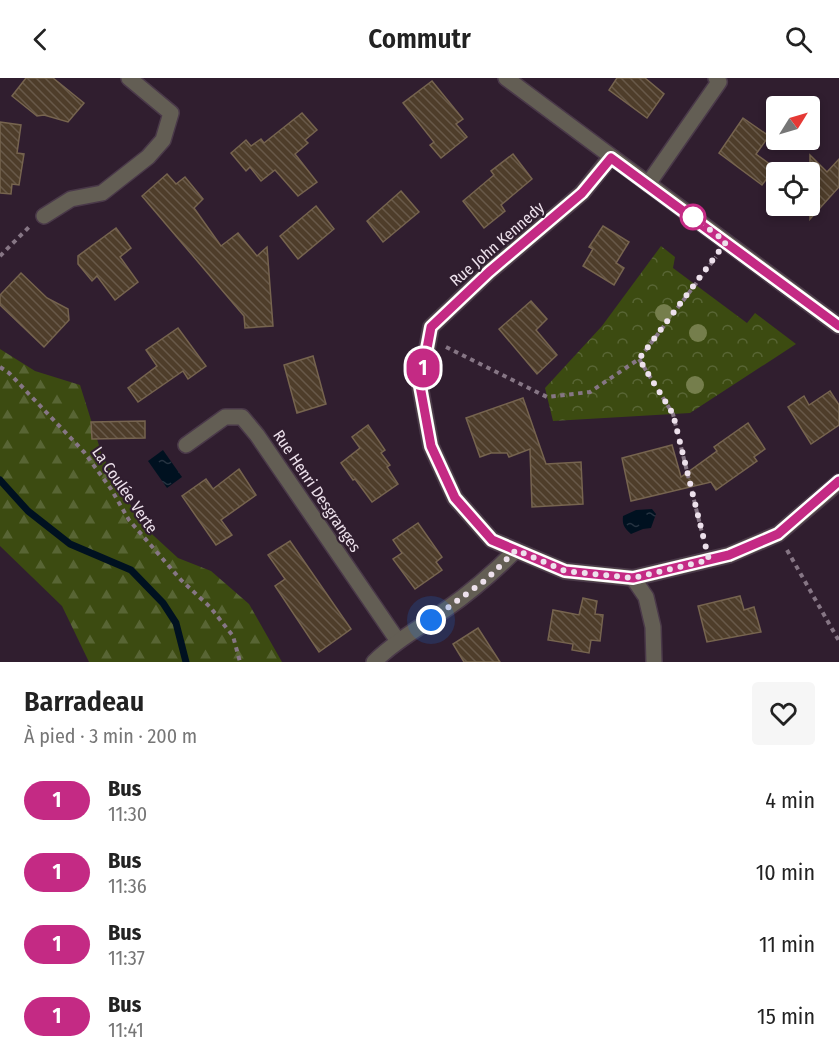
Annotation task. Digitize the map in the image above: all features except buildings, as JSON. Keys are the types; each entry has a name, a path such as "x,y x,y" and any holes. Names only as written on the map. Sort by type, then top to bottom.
{"street":[{"path":"44,216 71,199 102,193 148,157 163,140 171,113 129,78"},
{"path":"506,78 839,326"},
{"path":"648,184 719,82 716,78"},
{"name":"Rue John Kennedy","path":"611,158 582,193 489,272 431,327 420,386 431,446 455,498 492,540 565,571 633,578 729,555 778,534 839,482"},
{"name":"Rue Henri Desgranges","path":"186,445 225,417 242,417 398,641"},
{"path":"374,662 398,641 487,579 516,550"},
{"path":"633,578 646,597 653,627 654,662"}],"path":[{"path":"0,256 25,230 44,216"},
{"path":"429,338 547,397 590,392 639,359 726,242"},
{"path":"639,359 673,414 709,560"},
{"name":"La Coulée Verte","path":"0,367 9,373 84,452 111,489 129,520 181,580 210,607 233,636 240,662"},
{"path":"778,534 839,641"}],"green space":[{"path":"661,246 675,257 673,268 747,323 755,313 796,344 690,413 553,421 545,388 602,326"},
{"path":"0,349 35,371 80,385 102,455 142,525 178,558 211,571 249,604 282,662 89,662 62,606 0,546"}],"water":[{"path":"163,450 182,477 167,488 148,461"},
{"path":"652,509 656,514 651,528 631,534 625,528 623,516 636,510"}],"waterway":[{"path":"0,480 28,511 70,544 131,570 163,603 176,623 186,662"}],"bus line":[{"name":"1","path":"839,326 611,158 582,193 489,272 431,327 420,386 431,446 455,498 492,540 565,571 633,578 729,555 778,534 839,481"}],"route":[{"path":"431,620 487,579 516,550 565,571 633,578 709,560 673,414 639,359 726,242 693,217"}]}
